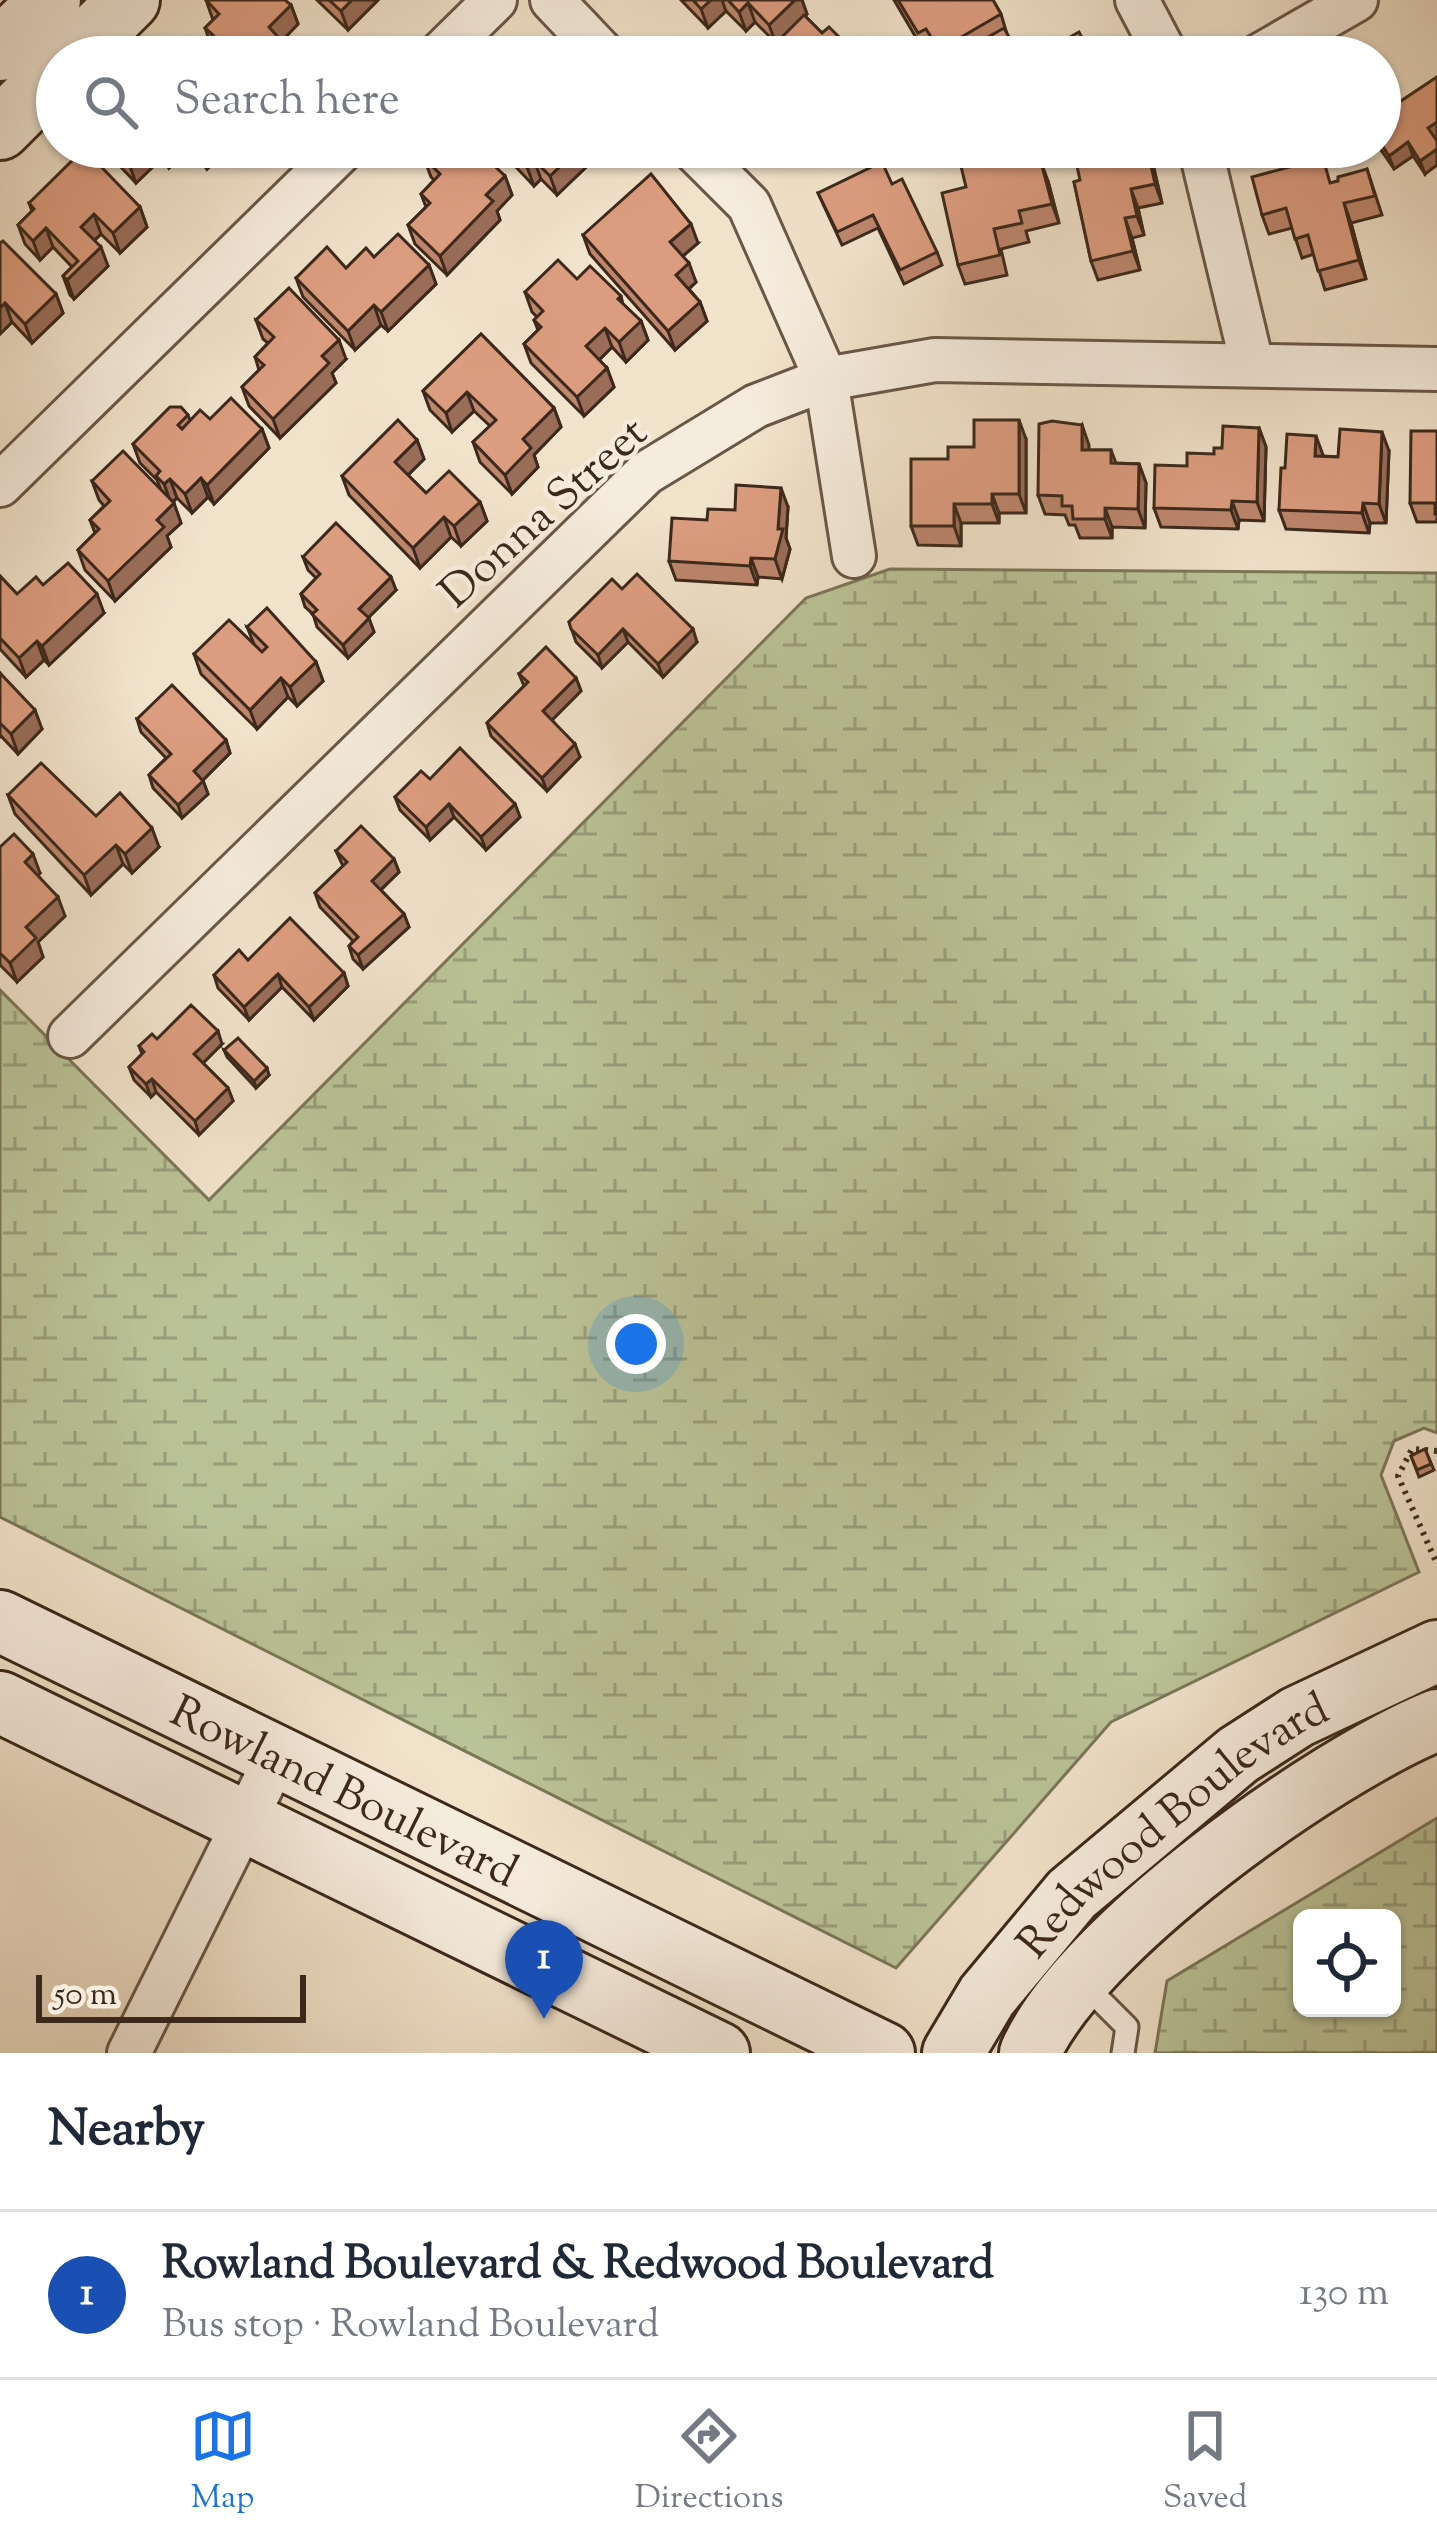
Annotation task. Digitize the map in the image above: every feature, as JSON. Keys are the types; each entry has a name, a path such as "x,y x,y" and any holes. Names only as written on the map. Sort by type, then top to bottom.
{"main road":[{"path":"0,50 50,0"},
{"path":"93,36 129,0"},
{"path":"0,129 36,93"},
{"name":"Rowland Boulevard","path":"0,1621 884,2053"},
{"name":"Redwood Boulevard","path":"953,2053 987,1996 1072,1894 1138,1838 1238,1756 1297,1717 1437,1651"},
{"name":"Rowland Boulevard","path":"0,1702 719,2053"},
{"name":"Redwood Boulevard","path":"1030,2053 1039,2032 1116,1940 1221,1854 1340,1768 1437,1720"}],"street":[{"path":"458,36 495,0"},
{"path":"552,0 586,36"},
{"path":"1137,0 1156,36"},
{"path":"1293,36 1356,0"},
{"path":"0,485 324,168"},
{"path":"712,168 749,206 826,379 854,556"},
{"path":"1205,168 1252,364"},
{"name":"Donna Street","path":"70,1036 646,473 756,406 826,379 935,360 1437,369"},
{"path":"129,2053 276,1758"}],"lane":[{"path":"1081,1982 1127,2026 1123,2053"}],"path":[{"path":"1437,1451 1412,1449 1398,1476 1437,1564"}],"green space":[{"path":"890,569 1437,573 1437,1433 1424,1428 1394,1441 1381,1475 1419,1572 1111,1722 896,1968 0,1517 0,990 209,1200 806,598"},
{"path":"1437,1818 1437,2053 1155,2053 1167,1981"}],"building":[{"path":"206,0 285,0 291,5 269,27 277,36 212,36 205,28 219,14"},
{"path":"329,0 352,0 341,11"},
{"path":"728,0 795,0 769,25 748,3 739,12"},
{"path":"898,0 993,0 1001,14 963,36 930,36 926,29 918,33"},
{"path":"804,15 822,33 829,27 838,36 783,36"},
{"path":"1437,77 1437,122 1428,128 1437,149 1420,161 1408,142 1401,147 1401,101"},
{"path":"65,168 102,168 140,207 113,233 94,214 81,227 101,247 67,280 63,276 78,261 46,228 33,241 18,225 34,209 29,203"},
{"path":"434,168 497,168 505,176 486,195 493,201 440,256 408,225 430,203 421,194 440,174"},
{"path":"870,168 885,168 892,184 902,179 937,252 900,270 873,215 837,232 818,193"},
{"path":"961,168 1043,168 1052,204 1019,211 1022,223 994,229 1000,255 958,265 942,193 966,187"},
{"path":"1077,168 1152,168 1155,184 1131,189 1137,216 1125,218 1133,251 1091,261 1074,182 1080,180"},
{"path":"1286,168 1326,168 1330,183 1367,169 1375,196 1344,203 1359,260 1318,271 1308,235 1295,239 1286,208 1262,215 1252,177"},
{"path":"651,174 691,224 670,242 689,263 676,275 700,302 668,331 583,235"},
{"path":"398,234 429,265 381,312 374,305 348,331 296,278 327,247 346,268 366,248 374,257"},
{"path":"3,241 56,294 25,324 5,303 0,308"},
{"path":"558,260 577,279 590,266 641,321 619,342 605,328 586,346 607,368 577,397 524,344 541,327 534,320 543,311 525,292"},
{"path":"289,288 339,340 322,356 329,363 273,419 242,387 264,365 255,357 274,337 256,320"},
{"path":"481,334 554,408 523,439 531,448 505,475 473,442 496,420 467,392 446,413 423,391"},
{"path":"231,398 262,429 207,485 201,478 185,494 170,479 164,484 156,476 160,471 133,444 170,407 181,407 188,415 178,425 182,429 200,410 210,419"},
{"path":"398,420 417,440 395,462 426,493 449,471 480,502 454,526 444,517 413,548 342,476"},
{"path":"974,420 1019,420 1019,494 992,494 992,504 954,504 954,526 911,526 911,459 948,459 948,447 974,447"},
{"path":"1039,424 1082,425 1082,450 1111,450 1111,463 1139,464 1138,509 1105,508 1105,519 1073,519 1072,506 1062,506 1062,496 1038,495"},
{"path":"1223,426 1259,428 1257,502 1232,501 1231,510 1154,508 1155,465 1187,466 1187,453 1214,454 1214,448 1222,448"},
{"path":"1340,429 1382,432 1379,504 1363,503 1362,513 1279,510 1287,434 1316,436 1315,456 1338,457"},
{"path":"1411,431 1437,431 1437,514 1435,503 1410,503"},
{"path":"123,451 174,503 157,520 164,527 108,581 78,550 99,529 90,520 110,501 92,481"},
{"path":"736,485 781,488 778,529 783,529 775,559 751,558 750,566 669,561 672,518 707,520 708,509 735,510"},
{"path":"336,523 391,577 359,609 369,618 343,645 312,614 317,610 301,594 320,574 303,557"},
{"path":"68,563 97,594 42,646 37,641 19,658 0,638 0,576 17,594 36,577 43,585"},
{"path":"637,574 693,629 658,664 623,629 598,655 569,622 612,579 622,589"},
{"path":"267,608 316,662 290,687 281,678 250,710 194,654 229,620 262,652 267,647 247,627"},
{"path":"546,647 576,678 543,711 575,744 542,778 487,723 528,682 519,674"},
{"path":"0,673 35,710 11,734 0,723"},
{"path":"172,685 226,740 194,771 203,781 178,805 149,775 171,754 137,719"},
{"path":"460,748 515,804 481,837 449,804 426,827 395,797 421,771 430,779"},
{"path":"41,763 96,816 120,793 152,828 125,854 116,845 84,875 8,795"},
{"path":"361,826 394,859 372,881 404,914 358,955 349,946 358,937 315,893 347,862 336,851"},
{"path":"14,834 33,854 25,862 58,897 26,927 36,938 10,963 0,953 0,847"},
{"path":"290,918 344,973 309,1007 278,974 244,1007 214,975 239,950 248,960"},
{"path":"191,1005 218,1031 194,1054 228,1088 195,1121 152,1079 146,1084 129,1067 144,1052 139,1046 152,1034 157,1039"},
{"path":"238,1038 267,1068 254,1081 224,1050"},
{"path":"1425,1449 1431,1464 1417,1470 1411,1456"}],"place":[{"name":"Rowland Boulevard & Redwood Boulevard","path":"544,2019"}]}
